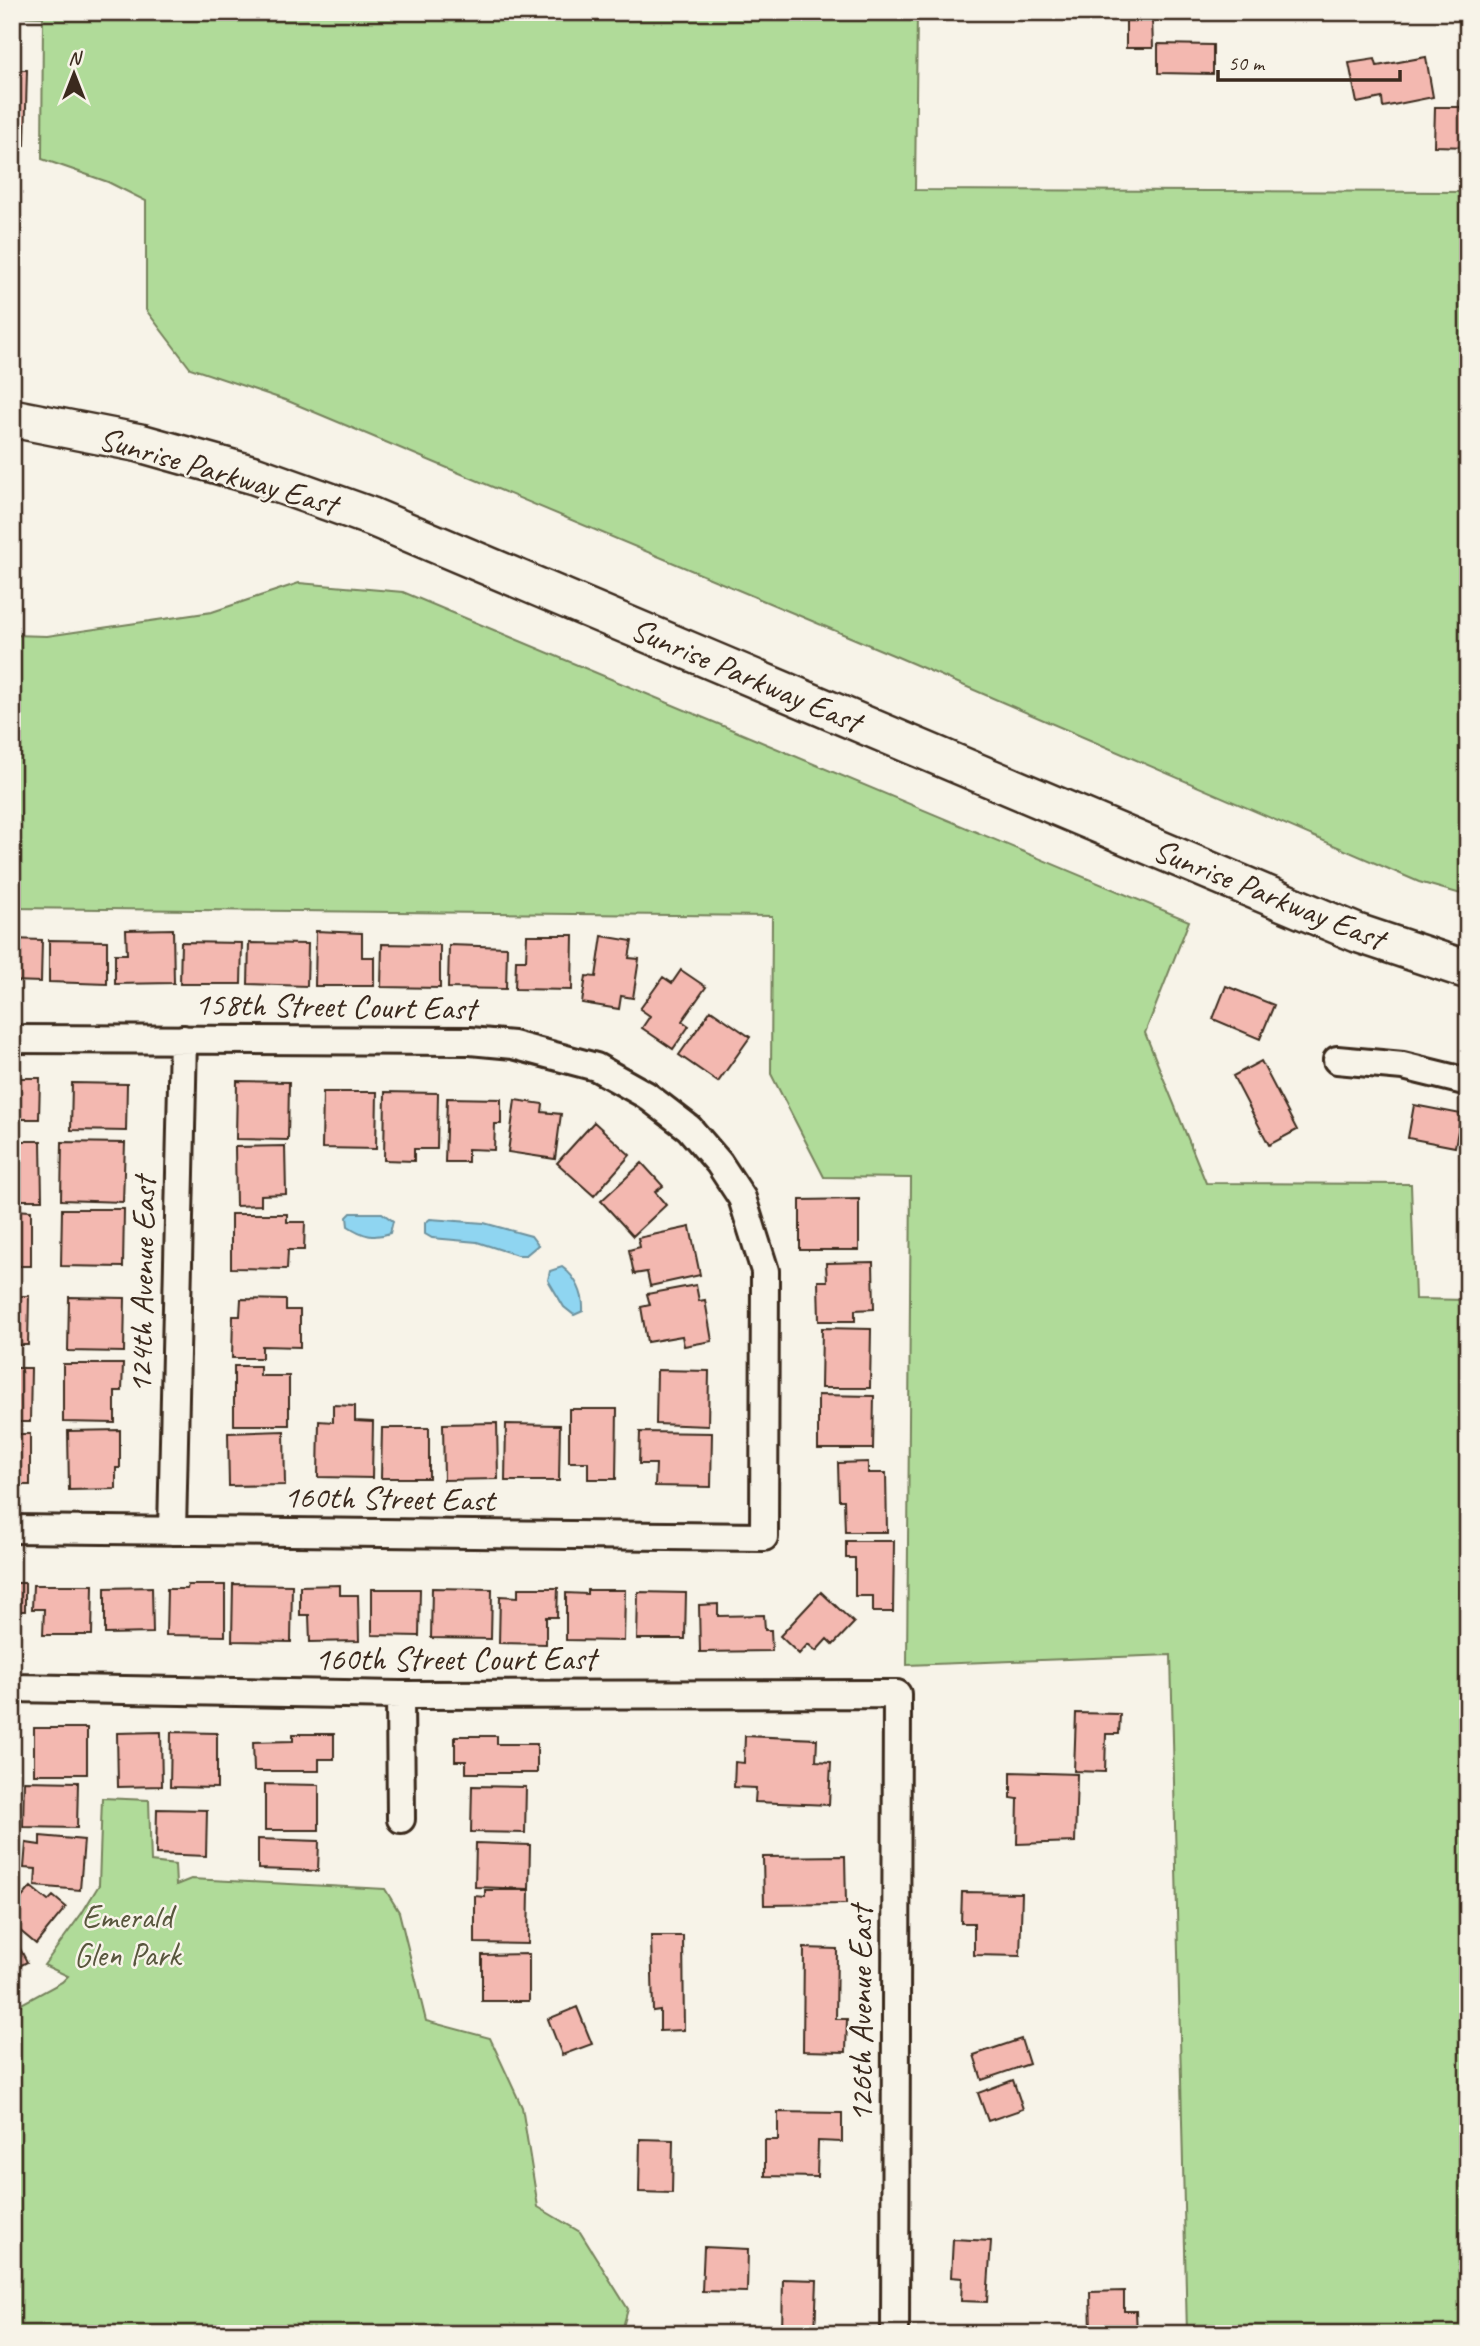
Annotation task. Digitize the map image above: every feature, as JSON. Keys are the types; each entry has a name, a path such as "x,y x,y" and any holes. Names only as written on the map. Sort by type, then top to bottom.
{"street":[{"name":"Sunrise Parkway East","path":"12,418 165,450 254,475 372,517 1357,933 1468,970"},
{"name":"158th Street Court East","path":"12,1039 470,1041 513,1045 596,1066 646,1095 689,1128 719,1163 742,1198 765,1270 764,1537"},
{"name":"124th Avenue East","path":"172,1531 183,1039"},
{"path":"1337,1060 1403,1066 1468,1082"},
{"name":"160th Street East","path":"12,1530 764,1537"},
{"name":"160th Street Court East","path":"12,1688 400,1695 897,1694"},
{"name":"126th Avenue East","path":"895,2334 897,1694"},
{"path":"400,1695 401,1819"}],"green space":[{"path":"12,12 917,12 915,190 1468,192 1468,896 1419,882 893,655 288,401 190,368 146,310 146,201 108,182 42,159 43,17 12,16"},
{"path":"299,583 403,592 1189,921 1145,1033 1206,1183 1411,1184 1415,1299 1468,1300 1468,2334 1187,2334 1171,1655 907,1665 911,1178 824,1177 771,1074 772,916 12,908 12,635 47,636 212,612"},
{"name":"Emerald Glen Park","path":"102,1798 149,1800 151,1862 175,1865 176,1885 191,1879 385,1889 399,1912 426,2021 490,2038 522,2107 538,2207 580,2232 628,2309 621,2334 12,2334 12,2009 62,1982 68,1976 44,1965 99,1885"}],"water":[{"path":"351,1213 382,1213 393,1221 390,1233 369,1236 359,1232 348,1226 347,1217"},
{"path":"430,1219 484,1223 531,1236 538,1245 526,1255 517,1255 477,1242 432,1238 425,1234 425,1223"},
{"path":"562,1267 575,1281 582,1298 583,1311 574,1315 564,1307 548,1280 550,1271"}],"building":[{"path":"1126,17 1152,17 1153,48 1126,48"},
{"path":"1158,44 1213,45 1213,74 1158,73"},
{"path":"1426,57 1433,97 1383,107 1382,98 1357,103 1349,63 1375,59 1377,66"},
{"path":"12,70 27,70 25,145 12,145"},
{"path":"1435,107 1468,107 1468,147 1434,146"},
{"path":"173,929 174,983 115,984 115,954 127,954 126,930"},
{"path":"316,931 362,933 362,957 374,957 374,986 315,986"},
{"path":"527,935 573,935 572,990 515,989 516,960 526,960"},
{"path":"602,936 632,941 629,958 639,959 633,998 621,996 619,1009 582,1003 586,976 596,977"},
{"path":"12,939 42,940 41,982 12,981"},
{"path":"49,940 107,941 107,984 49,982"},
{"path":"181,942 242,943 241,984 180,984"},
{"path":"249,943 308,944 307,986 248,984"},
{"path":"382,944 440,945 440,988 381,987"},
{"path":"449,945 507,947 506,989 448,988"},
{"path":"681,970 706,987 682,1021 689,1026 673,1049 642,1028 650,1016 640,1009 663,977 672,983"},
{"path":"1226,986 1274,1005 1260,1039 1213,1019"},
{"path":"711,1010 750,1037 718,1082 679,1055"},
{"path":"1261,1061 1297,1130 1269,1145 1233,1076"},
{"path":"12,1078 40,1078 39,1119 12,1119"},
{"path":"237,1081 289,1082 288,1140 236,1139"},
{"path":"72,1083 127,1084 126,1131 71,1130"},
{"path":"323,1092 377,1092 376,1149 322,1148"},
{"path":"385,1092 438,1093 437,1149 414,1149 414,1161 384,1160"},
{"path":"447,1098 501,1099 501,1124 495,1124 494,1150 468,1149 468,1162 445,1162"},
{"path":"515,1100 543,1104 542,1112 561,1114 555,1159 508,1152"},
{"path":"1414,1105 1461,1114 1455,1147 1408,1138"},
{"path":"594,1122 630,1155 594,1196 557,1163"},
{"path":"12,1141 41,1141 42,1200 12,1200"},
{"path":"62,1142 125,1143 123,1202 61,1200"},
{"path":"1468,1143 1468,1181 1460,1179"},
{"path":"285,1146 286,1194 261,1195 261,1205 236,1206 235,1147"},
{"path":"642,1163 663,1186 655,1192 666,1205 633,1236 601,1201"},
{"path":"859,1199 859,1250 800,1250 800,1200"},
{"path":"62,1209 124,1209 123,1267 61,1266"},
{"path":"12,1210 31,1211 31,1266 12,1266"},
{"path":"231,1214 287,1214 287,1222 305,1222 304,1250 288,1250 287,1269 231,1268"},
{"path":"690,1227 700,1275 650,1286 647,1272 634,1274 629,1250 640,1247 638,1238"},
{"path":"873,1262 874,1309 855,1310 855,1321 819,1321 818,1281 827,1281 826,1263"},
{"path":"696,1285 699,1301 705,1300 712,1341 684,1346 682,1336 647,1342 641,1307 650,1305 647,1294"},
{"path":"12,1296 29,1296 28,1345 12,1345"},
{"path":"69,1297 125,1298 124,1352 68,1351"},
{"path":"241,1299 286,1300 286,1310 300,1310 300,1347 262,1346 262,1358 232,1358 233,1316 240,1316"},
{"path":"822,1328 871,1329 870,1388 821,1388"},
{"path":"63,1364 123,1364 122,1391 115,1391 115,1423 63,1422"},
{"path":"234,1366 260,1366 260,1376 289,1376 289,1425 234,1425"},
{"path":"12,1368 31,1368 30,1422 12,1422"},
{"path":"657,1370 709,1371 708,1426 656,1424"},
{"path":"818,1395 874,1396 873,1449 818,1449"},
{"path":"333,1405 355,1406 355,1421 373,1422 372,1478 318,1477 319,1421 333,1422"},
{"path":"569,1409 617,1409 616,1479 588,1479 588,1462 569,1462"},
{"path":"497,1423 498,1479 444,1480 443,1424"},
{"path":"506,1424 560,1425 559,1481 505,1481"},
{"path":"382,1428 429,1428 429,1478 381,1478"},
{"path":"120,1430 120,1468 116,1468 116,1489 69,1490 68,1431"},
{"path":"284,1431 285,1485 229,1486 228,1433"},
{"path":"640,1432 712,1433 711,1487 655,1486 656,1464 639,1464"},
{"path":"12,1434 30,1434 30,1485 12,1485"},
{"path":"868,1462 868,1473 886,1473 887,1532 845,1532 844,1500 839,1500 838,1463"},
{"path":"846,1541 894,1541 893,1612 873,1612 873,1596 855,1596 855,1558 846,1558"},
{"path":"12,1583 25,1583 25,1611 14,1611 13,1641"},
{"path":"233,1584 292,1585 291,1642 232,1641"},
{"path":"33,1585 93,1585 92,1635 43,1635 44,1609 32,1609"},
{"path":"188,1585 225,1585 225,1636 166,1635 167,1589 187,1589"},
{"path":"340,1585 340,1595 358,1595 359,1641 310,1642 309,1615 300,1615 300,1586"},
{"path":"152,1587 153,1633 105,1634 105,1588"},
{"path":"432,1588 492,1589 491,1639 431,1638"},
{"path":"518,1588 558,1588 557,1617 546,1617 546,1644 499,1643 500,1596 518,1597"},
{"path":"372,1589 420,1589 419,1636 372,1635"},
{"path":"587,1590 625,1590 624,1641 566,1640 566,1593 587,1594"},
{"path":"638,1592 686,1593 685,1639 637,1639"},
{"path":"821,1592 854,1623 833,1645 827,1639 816,1651 808,1644 799,1654 780,1636"},
{"path":"718,1604 718,1616 764,1615 765,1630 771,1630 772,1651 700,1652 699,1605"},
{"path":"1076,1713 1120,1714 1119,1734 1106,1734 1105,1772 1074,1771"},
{"path":"34,1728 87,1728 87,1774 34,1774"},
{"path":"161,1732 162,1786 118,1787 117,1733"},
{"path":"171,1732 217,1733 217,1788 170,1787"},
{"path":"293,1734 334,1734 334,1759 319,1759 319,1771 254,1771 253,1742 293,1741"},
{"path":"455,1736 497,1736 497,1744 537,1744 537,1773 466,1773 466,1761 455,1761"},
{"path":"745,1736 817,1739 816,1761 831,1762 829,1805 755,1802 756,1788 734,1787 735,1762 744,1763"},
{"path":"1011,1772 1077,1774 1075,1842 1017,1844 1018,1799 1011,1798"},
{"path":"24,1781 78,1782 77,1828 23,1827"},
{"path":"265,1784 319,1785 319,1830 265,1830"},
{"path":"472,1786 526,1787 525,1833 471,1832"},
{"path":"157,1809 207,1810 206,1856 156,1854"},
{"path":"40,1836 84,1840 80,1890 35,1886 36,1869 24,1868 26,1843 40,1845"},
{"path":"258,1839 319,1841 318,1871 258,1869"},
{"path":"476,1843 530,1845 529,1889 475,1887"},
{"path":"845,1856 846,1904 764,1905 763,1857"},
{"path":"31,1887 48,1901 53,1896 66,1907 36,1944 12,1924 12,1900 14,1898 18,1902"},
{"path":"485,1890 529,1890 528,1944 475,1943 475,1896 485,1897"},
{"path":"962,1892 1022,1893 1020,1956 974,1955 974,1923 961,1923"},
{"path":"12,1933 27,1962 12,1970"},
{"path":"651,1936 683,1936 684,2030 660,2031 660,2010 653,2011"},
{"path":"804,1948 837,1949 836,2019 847,2019 846,2052 803,2051"},
{"path":"529,1954 529,2001 482,2001 482,1955"},
{"path":"577,2007 592,2044 562,2055 548,2019"},
{"path":"1021,2039 1029,2064 982,2080 974,2055"},
{"path":"1013,2080 1023,2109 988,2121 978,2093"},
{"path":"778,2112 842,2113 842,2142 818,2141 817,2177 765,2176 765,2140 778,2140"},
{"path":"640,2139 673,2140 672,2193 639,2192"},
{"path":"953,2239 991,2241 987,2302 961,2301 962,2278 951,2277"},
{"path":"704,2247 748,2249 747,2292 702,2291"},
{"path":"783,2279 817,2280 815,2334 782,2334"},
{"path":"1124,2291 1124,2311 1136,2311 1137,2334 1091,2334 1090,2292"}]}
